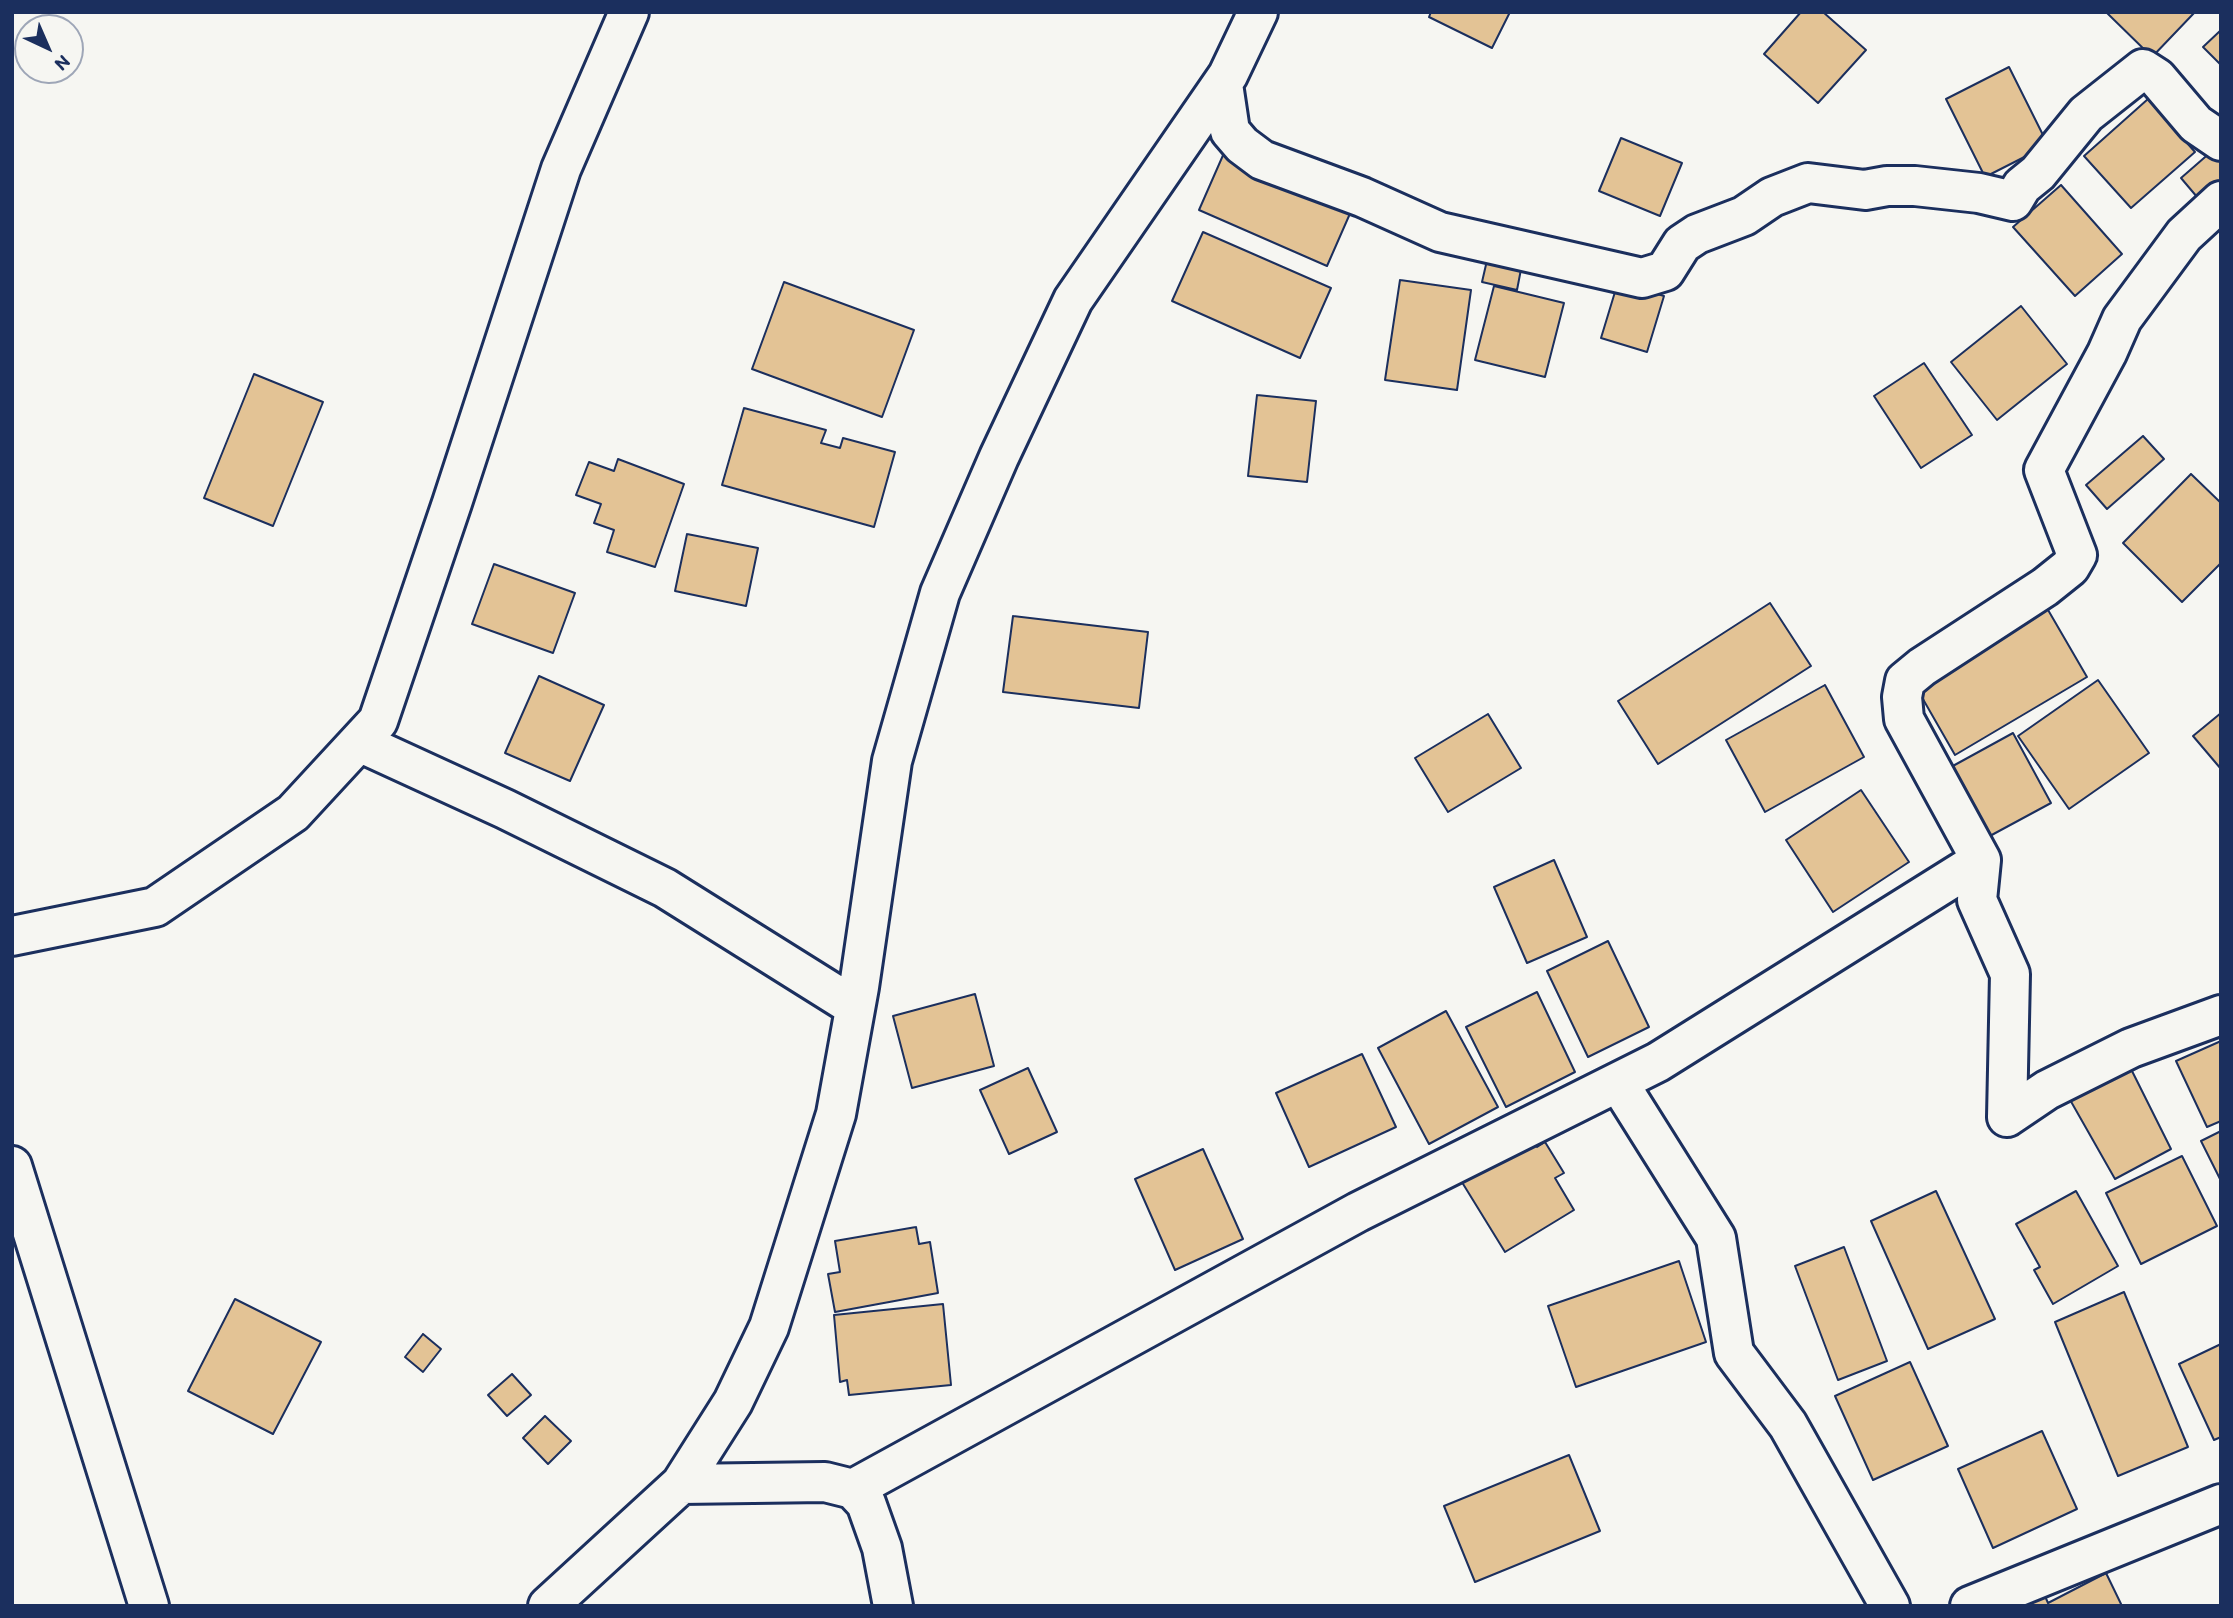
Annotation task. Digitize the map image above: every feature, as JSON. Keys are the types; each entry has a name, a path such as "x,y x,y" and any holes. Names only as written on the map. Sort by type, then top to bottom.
{"street":[{"path":"12,936 155,907 293,813 378,721 561,169 629,12"},
{"path":"548,1606 681,1484 733,1402 769,1327 836,1114 892,761 940,593 999,457 1073,300 1223,84 1258,12"},
{"path":"1223,84 1230,131 1242,145 1262,160 1362,197 1440,232 1642,278 1665,271 1682,244 1697,234 1744,216 1772,197 1808,183 1866,190 1887,186 1915,186 1979,193 2013,201 2022,186 2038,173 2086,114 2143,69 2157,78 2196,124 2221,141"},
{"path":"2221,201 2184,234 2122,319 2107,353 2044,470 2077,555 2070,567 2045,587 1922,667 1905,681 1902,697 1904,719 1981,860 1977,900 2010,974 2007,1117 2047,1090 2132,1048 2221,1015"},
{"path":"359,742 505,809 665,888 855,1007"},
{"path":"853,1489 1358,1212 1657,1062 1981,860"},
{"path":"1618,1082 1716,1238 1734,1353 1788,1426 1890,1606"},
{"path":"12,1166 149,1606"},
{"path":"681,1484 825,1482 853,1489 866,1503 878,1537 893,1606"},
{"path":"1970,1606 2221,1504"}],"building":[{"path":"1431,12 1510,12 1492,48 1429,17"},
{"path":"1801,12 1823,12 1866,50 1818,103 1764,54"},
{"path":"2106,12 2195,12 2152,57"},
{"path":"2221,30 2221,65 2203,47"},
{"path":"2009,67 2048,145 1985,177 1946,99"},
{"path":"2148,99 2195,152 2131,208 2084,156"},
{"path":"1621,138 1682,163 1660,216 1599,191"},
{"path":"2212,151 2221,160 2221,188 2203,204 2181,178"},
{"path":"1224,153 1352,209 1327,266 1199,210"},
{"path":"2061,185 2122,254 2075,296 2013,227"},
{"path":"1203,232 1331,288 1300,358 1172,301"},
{"path":"1488,256 1522,264 1517,290 1482,282"},
{"path":"1400,280 1471,290 1457,390 1385,380"},
{"path":"784,282 914,330 882,417 752,369"},
{"path":"1618,282 1664,296 1647,352 1601,338"},
{"path":"1494,286 1564,303 1545,377 1475,360"},
{"path":"2021,306 2067,364 1997,420 1951,362"},
{"path":"1924,363 1972,435 1921,468 1874,396"},
{"path":"254,374 323,402 273,526 204,498"},
{"path":"1257,395 1316,401 1307,482 1248,476"},
{"path":"744,408 826,430 821,443 840,448 843,438 895,452 874,527 722,485"},
{"path":"2143,436 2164,459 2107,509 2086,485"},
{"path":"618,459 684,484 655,567 607,552 614,530 594,523 601,504 576,495 589,462 614,471"},
{"path":"2191,474 2221,503 2221,563 2182,602 2123,543"},
{"path":"687,534 758,548 746,606 675,591"},
{"path":"494,564 575,593 553,653 472,624"},
{"path":"1770,603 1811,666 1658,764 1618,701"},
{"path":"2044,603 2087,677 1955,755 1912,680"},
{"path":"1013,616 1148,632 1139,708 1003,692"},
{"path":"539,676 604,705 570,781 505,753"},
{"path":"2098,680 2149,753 2069,809 2018,736"},
{"path":"1825,685 1864,757 1765,812 1726,740"},
{"path":"2221,713 2221,769 2193,736"},
{"path":"1488,714 1521,768 1448,812 1415,758"},
{"path":"2013,733 2051,803 1988,837 1951,767"},
{"path":"1861,790 1909,862 1833,912 1786,840"},
{"path":"1554,860 1587,937 1527,963 1494,887"},
{"path":"1608,941 1649,1027 1588,1057 1547,971"},
{"path":"1537,992 1575,1072 1506,1107 1466,1027"},
{"path":"975,994 994,1066 912,1088 893,1016"},
{"path":"1446,1011 1498,1107 1429,1144 1378,1048"},
{"path":"2221,1041 2221,1121 2207,1127 2176,1061"},
{"path":"1362,1054 1396,1127 1309,1167 1276,1093"},
{"path":"1028,1068 1057,1132 1009,1154 980,1090"},
{"path":"2131,1069 2171,1149 2115,1179 2069,1098"},
{"path":"2221,1131 2221,1181 2201,1141"},
{"path":"1530,1137 1537,1147 1545,1142 1564,1173 1555,1178 1574,1210 1505,1252 1460,1179"},
{"path":"1203,1149 1243,1239 1175,1270 1135,1179"},
{"path":"2182,1156 2217,1226 2141,1264 2106,1193"},
{"path":"1936,1191 1995,1319 1928,1349 1871,1221"},
{"path":"2076,1191 2118,1266 2053,1304 2034,1270 2040,1267 2016,1224"},
{"path":"916,1227 919,1244 930,1242 938,1293 835,1312 828,1274 840,1272 835,1241"},
{"path":"1844,1247 1887,1361 1838,1380 1795,1266"},
{"path":"1679,1261 1706,1342 1576,1387 1548,1306"},
{"path":"2124,1292 2188,1447 2118,1476 2055,1322"},
{"path":"235,1299 321,1342 273,1434 188,1391"},
{"path":"943,1304 951,1385 849,1395 847,1380 840,1382 834,1315"},
{"path":"423,1334 441,1349 423,1372 405,1357"},
{"path":"2221,1344 2221,1437 2214,1440 2179,1364"},
{"path":"1910,1362 1948,1446 1873,1480 1835,1396"},
{"path":"512,1374 531,1395 507,1416 488,1395"},
{"path":"545,1416 571,1441 548,1464 523,1438"},
{"path":"2042,1431 2077,1509 1993,1548 1958,1469"},
{"path":"1569,1455 1600,1531 1475,1582 1444,1506"},
{"path":"2106,1573 2122,1606 2023,1606 2019,1598 2041,1587 2048,1603"}]}
